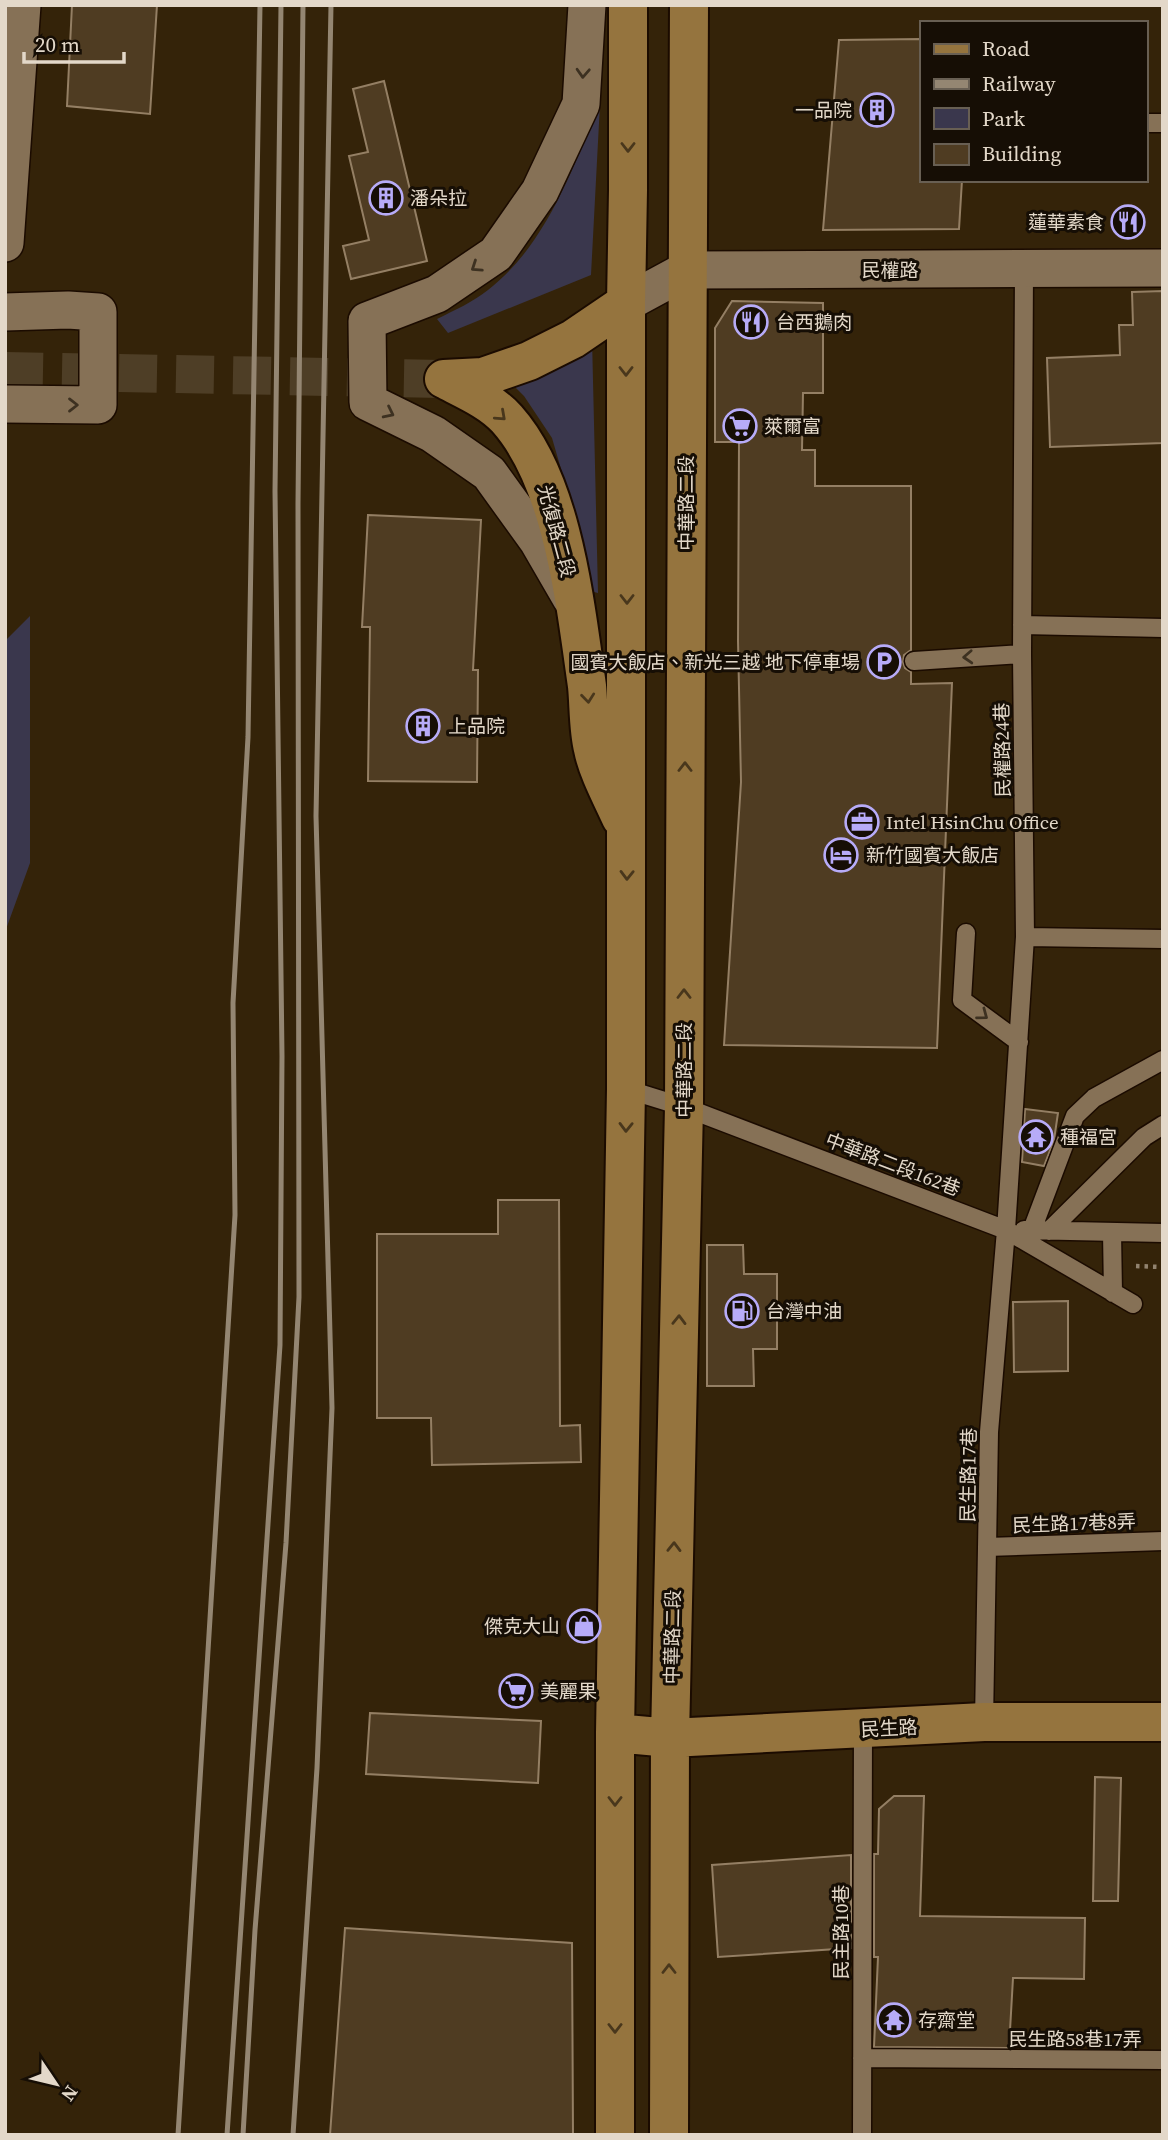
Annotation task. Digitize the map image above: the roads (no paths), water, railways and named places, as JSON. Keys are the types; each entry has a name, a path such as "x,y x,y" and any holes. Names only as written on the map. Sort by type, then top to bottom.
{"street":[{"path":"5,243 22,5"},
{"path":"574,603 538,541 489,474 433,435 368,402 367,321 437,294 496,254 540,191 581,104 587,5"},
{"path":"615,2135 615,1732 628,835 625,303 628,5"},
{"name":"中華路二段","path":"669,2135 670,1738 684,1107 689,5"},
{"name":"民權路","path":"625,303 687,270 1163,268"},
{"name":"光復路二段","path":"625,303 573,339 529,361 483,377 444,379 480,398 505,417 540,470 552,502 569,570 587,687 593,750 628,835"},
{"path":"5,312 97,312 98,405 5,404"},
{"name":"民生路","path":"615,1732 670,1738 984,1722 1163,1722"}],"lane":[{"name":"民權路24巷","path":"1006,1230 1026,937 1022,654 1024,270"},
{"path":"1022,625 1163,628"},
{"path":"914,661 1022,654"},
{"path":"966,933 962,1000 1019,1042"},
{"path":"1026,937 1163,939"},
{"path":"1041,1231 1075,1116 1094,1098 1163,1060"},
{"name":"中華路二段162巷","path":"626,1089 684,1107 1006,1230 1133,1304"},
{"path":"1041,1231 1144,1137 1163,1125"},
{"path":"1006,1230 1163,1233"},
{"name":"民生路17巷","path":"984,1722 989,1432 1006,1230"},
{"path":"1112,1232 1113,1293"},
{"name":"民生路17巷8弄","path":"987,1547 1163,1541"},
{"name":"民主路10巷","path":"862,2135 863,1729"},
{"name":"民生路58巷17弄","path":"862,2058 1163,2060"}],"tunnel":[{"path":"5,371 444,379"}],"railway":[{"path":"178,2135 235,1215 233,1003 248,737 260,5"},
{"path":"227,2135 280,1345 282,1056 275,491 281,5"},
{"path":"243,2135 255,1930 286,1543 299,1297 298,503 303,5"},
{"path":"293,2135 317,1768 332,1408 316,816 331,5"}],"place":[{"name":"一品院","path":"877,110"},
{"name":"潘朵拉","path":"386,198"},
{"name":"蓮華素食","path":"1128,222"},
{"name":"台西鵝肉","path":"751,322"},
{"name":"萊爾富","path":"740,426"},
{"name":"國賓大飯店、新光三越 地下停車場","path":"884,662"},
{"name":"上品院","path":"423,726"},
{"name":"Intel HsinChu Office","path":"862,822"},
{"name":"新竹國賓大飯店","path":"841,855"},
{"name":"種福宮","path":"1036,1137"},
{"name":"台灣中油","path":"742,1311"},
{"name":"傑克大山","path":"584,1626"},
{"name":"美麗果","path":"516,1691"},
{"name":"存齋堂","path":"894,2020"}]}
